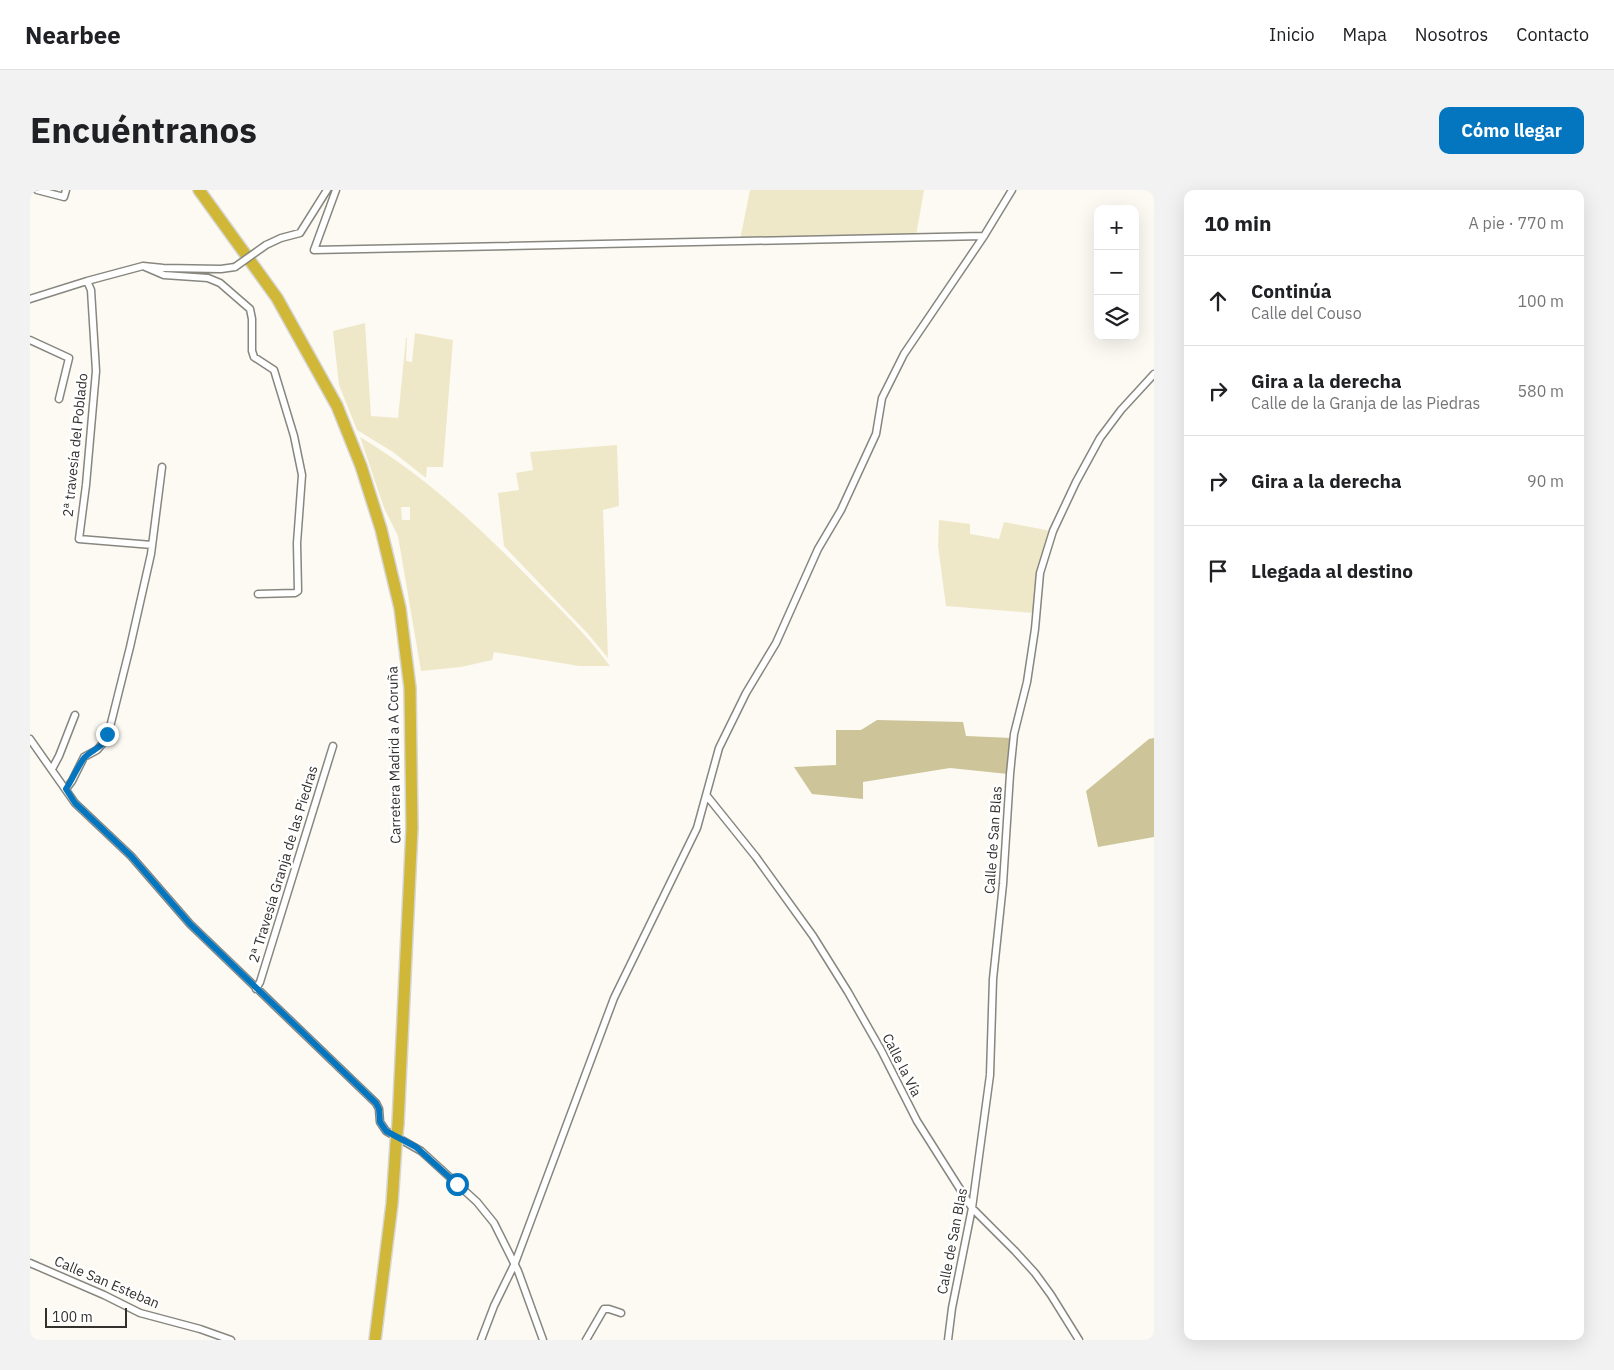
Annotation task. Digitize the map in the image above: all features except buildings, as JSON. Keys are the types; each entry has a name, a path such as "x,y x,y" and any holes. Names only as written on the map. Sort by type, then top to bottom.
{"highway":[{"name":"Carretera Madrid a A Coruña","path":"199,190 276,298 338,406 361,466 381,529 400,608 410,688 412,828 398,1124 393,1139 391,1214 375,1340"}],"street":[{"path":"37,190 64,197 66,190"},
{"path":"30,299 143,266 221,269 235,267 266,245 281,238 300,233 328,190"},
{"path":"336,190 314,250 984,236"},
{"path":"480,1340 514,1263 614,998 697,828 719,748 746,693 776,642 818,549 841,510 876,434 882,398 904,354 984,236 1012,190"},
{"path":"143,266 164,275 208,278 220,283 250,309 254,357 274,370 294,436 302,475 297,543 298,592 258,594"},
{"name":"2ª travesía del Poblado","path":"88,281 91,290 96,370 86,485 79,539 152,545"},
{"path":"30,340 69,358 59,399"},
{"name":"Calle de San Blas","path":"948,1340 952,1308 972,1208 991,1068 993,979 1003,884 1014,734 1027,682 1035,629 1040,573 1053,531 1076,482 1100,438 1121,410 1154,374"},
{"path":"66,789 84,757 97,750 106,738 132,640 151,554 162,467"},
{"path":"52,770 75,715"},
{"path":"31,744 75,803 131,856 190,924 376,1103 379,1109 380,1122 393,1139 416,1147 477,1202 495,1226 514,1263 543,1340"},
{"name":"2ª Travesía Granja de las Piedras","path":"256,988 260,982 333,746"},
{"name":"Calle la Vía","path":"706,796 756,857 813,936 848,992 916,1121 972,1208 1035,1274 1051,1295 1079,1340"},
{"name":"Calle San Esteban","path":"30,1263 140,1313 200,1329 231,1340"},
{"path":"586,1340 604,1309 621,1313"}],"shaded area":[{"path":"750,190 924,190 916,236 740,240"},
{"path":"365,323 371,416 398,418 407,337 406,361 412,362 415,333 453,340 443,467 427,467 426,478 393,452 357,430 339,385 333,331"},
{"path":"360,437 408,469 473,523 574,624 610,666 579,666 494,652 492,660 461,667 421,671 398,536 384,508","holes":["401,507 410,507 410,520 402,520"]},
{"path":"617,445 619,506 603,510 608,658 589,635 504,546 498,493 519,490 516,473 533,470 530,452"},
{"path":"939,520 970,524 970,534 999,539 1004,522 1051,531 1034,613 946,606 938,546"},
{"path":"877,720 963,722 966,736 1012,738 1008,774 950,768 863,782 863,799 812,794 794,767 836,765 836,730 861,730"},
{"path":"1154,738 1154,837 1098,847 1086,791 1149,739"}],"route":[{"path":"107,734 104,742 97,750 84,757 66,789 75,803 131,856 190,924 376,1103 379,1109 380,1122 389,1134 416,1147 457,1184"}]}
